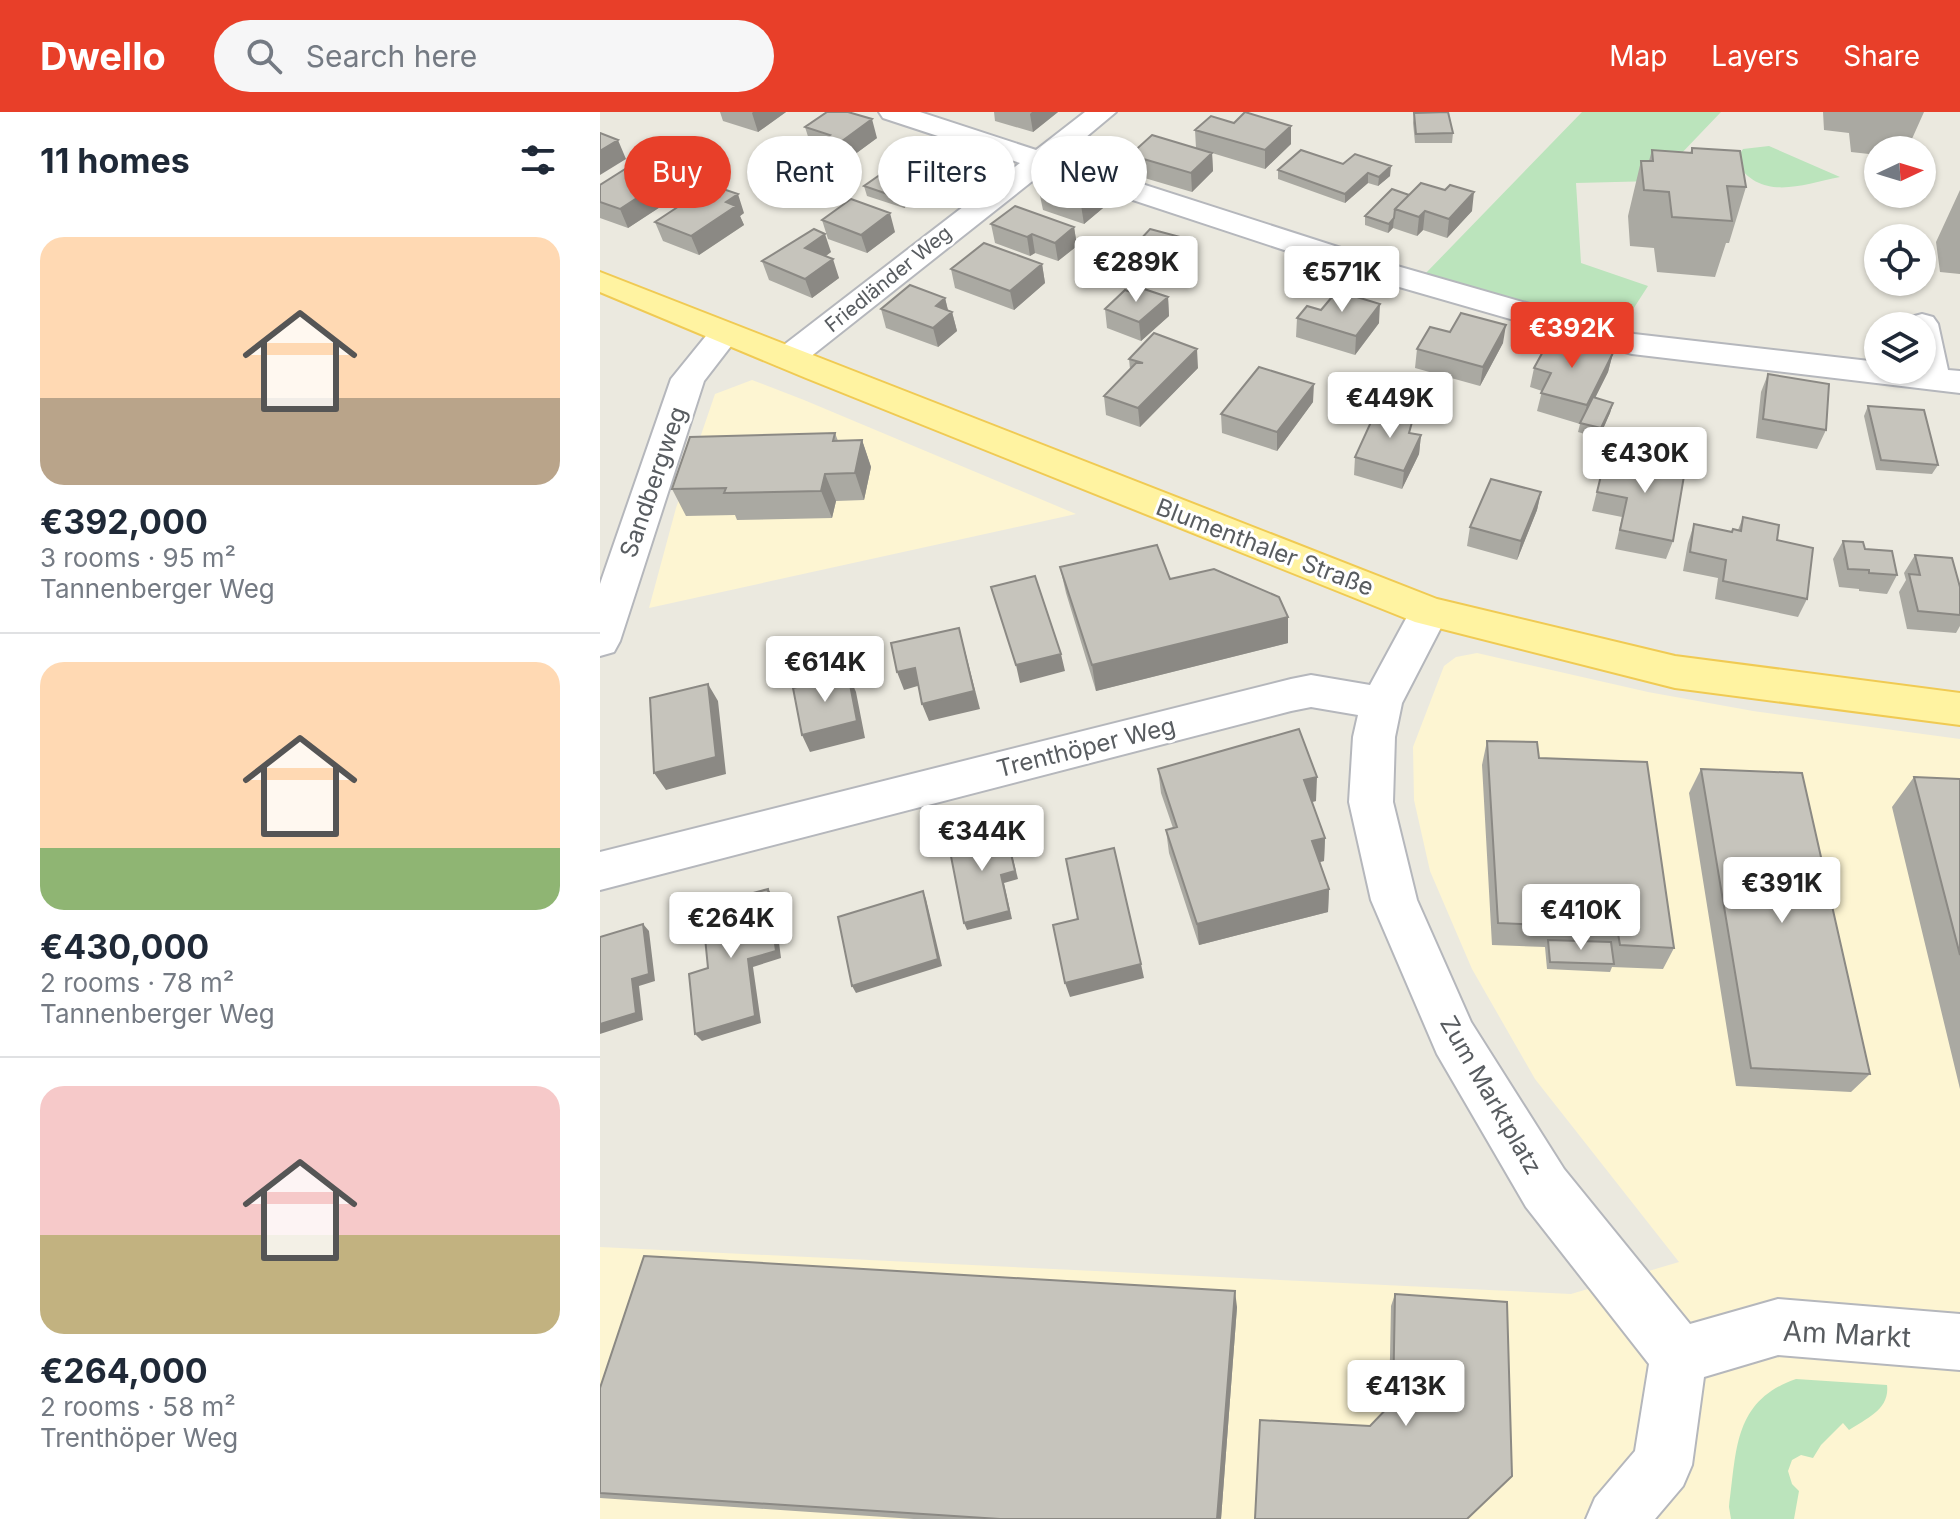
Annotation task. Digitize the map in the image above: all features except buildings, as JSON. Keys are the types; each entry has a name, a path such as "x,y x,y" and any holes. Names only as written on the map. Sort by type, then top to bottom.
{"main road":[{"name":"Blumenthaler Straße","path":"600,281 1429,612 1675,672 1960,709"}],"street":[{"path":"893,112 1031,157"},
{"name":"Friedländer Weg","path":"1070,136 1102,112"},
{"name":"Friedländer Weg","path":"788,358 1031,166"},
{"path":"1147,195 1386,273 1632,344 1946,381 1936,357"},
{"name":"Sandbergweg","path":"600,641 610,582 688,379 725,333"},
{"path":"1381,703 1429,612"},
{"name":"Trenthöper Weg","path":"600,871 1301,693 1311,691 1381,703"},
{"name":"Zum Marktplatz","path":"1381,703 1374,737 1371,802 1394,900 1454,1038 1545,1188 1679,1356"},
{"name":"Am Markt","path":"1679,1356 1778,1327 1960,1342"},
{"path":"1616,1519 1662,1465 1679,1356"}],"shaded area":[{"path":"752,380 1076,514 649,608 676,508 715,394"},
{"path":"1477,653 1648,692 1753,711 1960,739 1960,1519 600,1519 600,1247 1571,1294 1679,1262 1535,1079 1472,969 1430,871 1414,800 1413,747 1444,666 1456,657"}],"green space":[{"path":"1582,112 1721,112 1655,181 1576,183 1581,263 1648,286 1619,331 1424,275"},
{"path":"1769,146 1840,177 1782,187 1757,182 1745,174 1735,161 1743,149"},
{"path":"1796,1379 1887,1385 1887,1393 1876,1412 1849,1430 1843,1423 1813,1458 1801,1455 1792,1460 1788,1471 1792,1484 1799,1491 1794,1519 1731,1519 1729,1507 1737,1447 1749,1414 1775,1388"}]}
